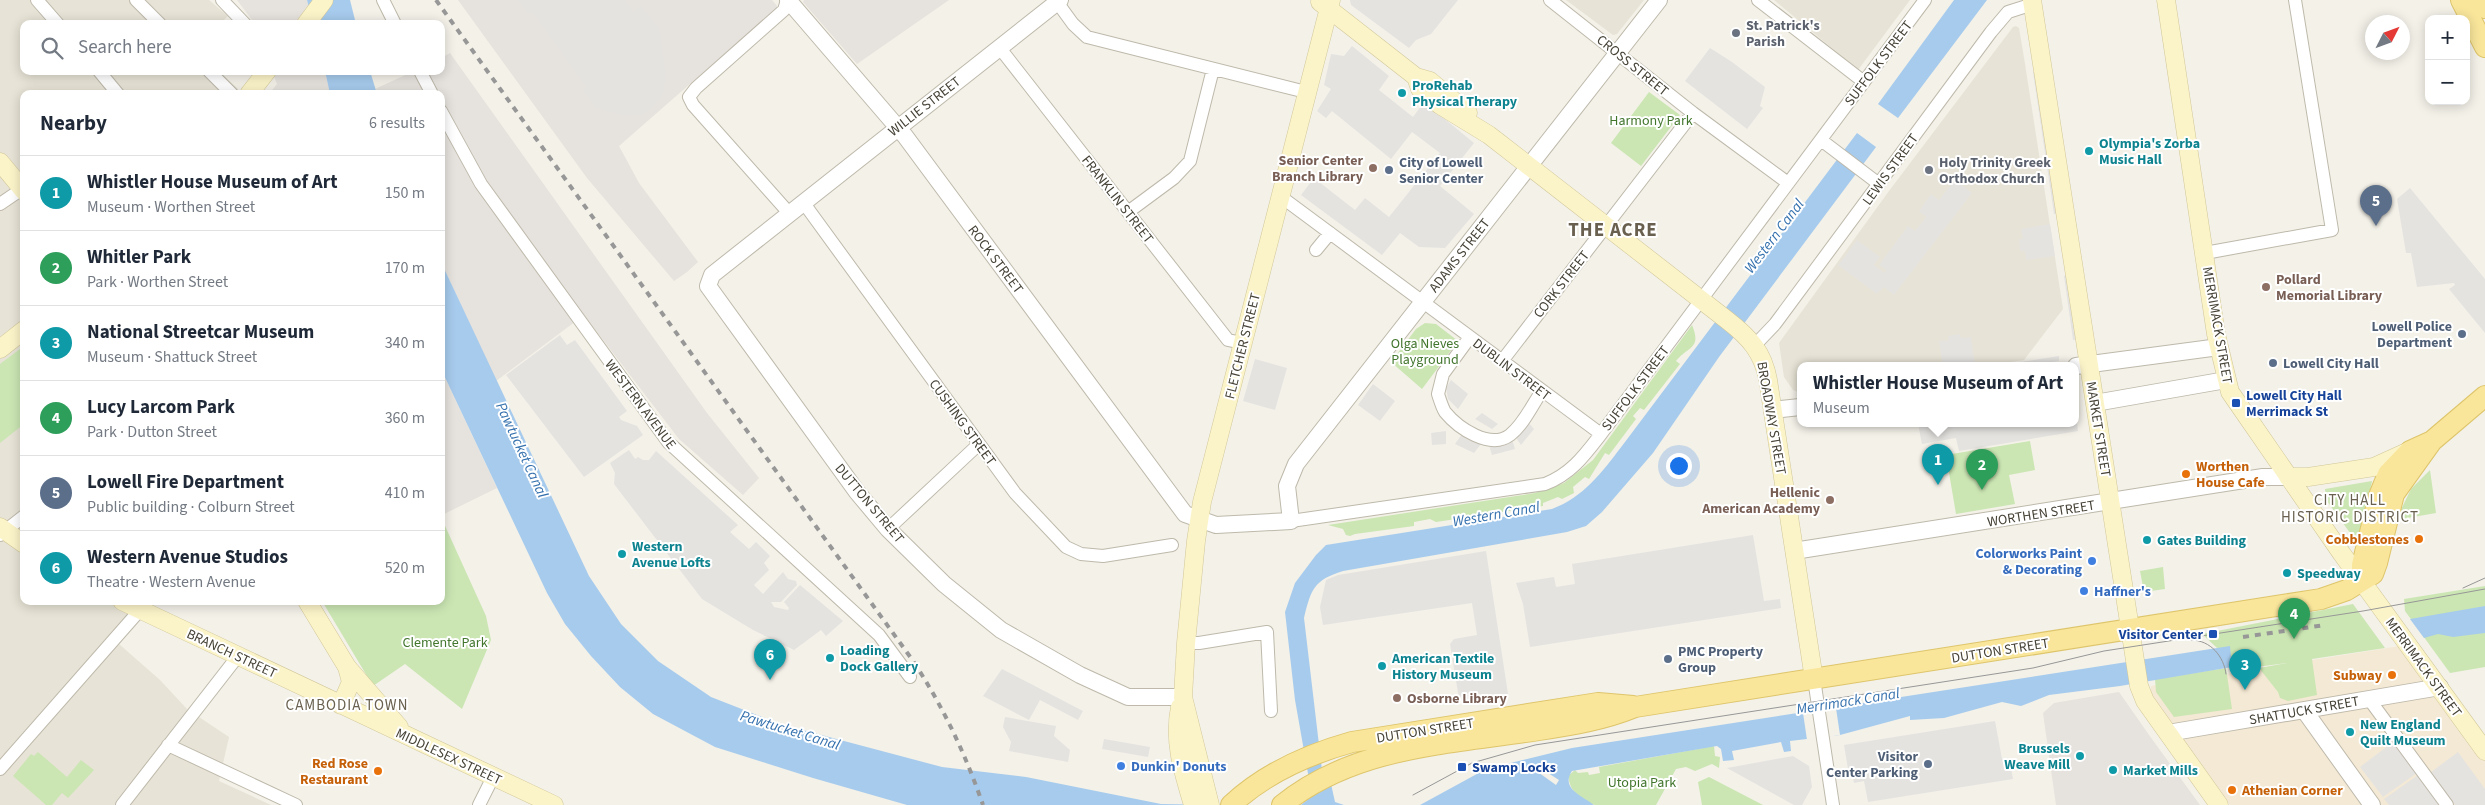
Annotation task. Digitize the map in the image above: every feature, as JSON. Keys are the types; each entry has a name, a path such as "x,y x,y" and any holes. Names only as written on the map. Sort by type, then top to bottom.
{"main road":[{"path":"309,20 324,0"},
{"name":"MERRIMACK STREET","path":"2166,0 2219,347 2230,392 2288,477 2485,751"},
{"path":"2461,0 2482,35"},
{"path":"2481,0 2485,8"},
{"name":"MARKET STREET","path":"2033,2 2082,366 2095,403 2139,684 2143,698 2219,805"},
{"name":"BROADWAY STREET","path":"1326,3 1416,77 1430,81 1440,88 1489,135 1751,341 1766,368 1814,679"},
{"name":"FLETCHER STREET","path":"1202,805 1183,697 1186,643 1199,520 1306,92 1326,3"},
{"path":"252,90 264,75"},
{"path":"0,162 20,186"},
{"path":"0,348 20,333"},
{"path":"2288,477 2308,477 2374,467 2432,440 2485,396"},
{"path":"2362,581 2372,574 2377,563 2394,494 2432,440"},
{"path":"2362,581 2362,565 2382,485 2397,462 2410,451"},
{"path":"2,531 20,542"},
{"name":"DUTTON STREET","path":"1282,805 1317,781 1343,767 1386,754 1591,722 1635,707 2321,599 2347,590 2362,581"},
{"name":"BRANCH STREET","path":"130,605 341,705"},
{"path":"309,605 347,667 406,735"},
{"path":"341,705 351,682 347,667"},
{"name":"DUTTON STREET","path":"1231,805 1259,784 1313,755 1382,736 1598,703 1635,707"},
{"name":"MIDDLESEX STREET","path":"341,705 554,805"}],"street":[{"path":"37,0 54,20"},
{"path":"136,0 156,20"},
{"path":"222,0 241,20"},
{"path":"383,0 393,20"},
{"path":"788,0 784,10 696,88 689,97 693,105 789,213"},
{"name":"ROCK STREET","path":"788,0 897,127 1185,514 1199,520"},
{"name":"CROSS STREET","path":"1550,0 1694,113 1788,183"},
{"name":"ADAMS STREET","path":"1291,521 1287,486 1296,464 1659,0"},
{"path":"1758,0 1864,82"},
{"name":"SUFFOLK STREET","path":"1199,520 1216,525 1291,521 1544,484 1572,470 1707,305 1788,183 1925,0"},
{"path":"2206,253 2332,230 2295,0"},
{"path":"1058,1 1073,24 1087,37 1306,92"},
{"name":"WILLIE STREET","path":"789,213 1058,1"},
{"name":"LEWIS STREET","path":"1751,341 1775,324 1995,27 2008,12 2033,2"},
{"name":"FRANKLIN STREET","path":"999,47 1228,340 1242,343"},
{"path":"1128,212 1174,178 1190,161 1213,69"},
{"path":"102,75 115,90"},
{"path":"213,75 228,90"},
{"path":"422,75 430,90"},
{"name":"CORK STREET","path":"1502,361 1694,113"},
{"name":"WESTERN AVENUE","path":"445,118 480,184 668,442 879,635 910,677"},
{"path":"1820,140 1879,184"},
{"path":"0,204 20,192"},
{"name":"DUBLIN STREET","path":"1280,196 1601,434"},
{"name":"CUSHING STREET","path":"803,202 1015,493 1066,547 1081,554 1103,556 1172,545"},
{"name":"DUTTON STREET","path":"789,213 712,275 708,286 857,492 888,529 944,584 1001,630 1080,675 1128,697 1183,697"},
{"path":"1316,250 1330,233"},
{"path":"1470,337 1443,374 1438,394 1448,415 1474,435 1495,441 1510,435 1532,408 1542,391"},
{"path":"2082,366 2219,347"},
{"path":"2095,403 2226,380"},
{"path":"1772,410 1797,407"},
{"path":"888,529 979,444"},
{"name":"WORTHEN STREET","path":"1794,550 2264,477 2288,477"},
{"path":"2,531 20,519"},
{"path":"0,769 140,610"},
{"path":"1186,643 1199,643 1267,632 1271,711"},
{"path":"122,805 238,656"},
{"path":"1814,679 1833,805"},
{"name":"SHATTUCK STREET","path":"2168,733 2440,687"},
{"path":"2370,699 2447,805"},
{"path":"2304,710 2372,805"},
{"path":"168,745 296,805"},
{"path":"479,805 493,776"}],"shaded area":[{"path":"0,0 209,0 228,16 224,20 20,20 20,75 223,75 238,89 20,90 20,605 134,605 119,644 160,680 187,709 229,737 219,781 271,805 0,805"},
{"path":"237,0 307,0 312,20 252,20"},
{"path":"458,0 772,0 778,7 619,146 639,183 698,262 687,272 674,281 587,178"},
{"path":"518,0 625,0 634,12 641,6 660,29 666,74 663,95 649,111 641,115 624,116 595,108 583,90 586,87 532,12 528,14"},
{"path":"804,0 949,0 857,64 803,2"},
{"path":"1350,0 1458,0 1431,34 1416,40 1409,48 1351,5"},
{"path":"1566,0 1644,0 1617,34 1613,35"},
{"path":"1774,0 1910,0 1858,70"},
{"path":"2013,27 2019,28 2063,309 2024,360 2010,362 1797,362 1797,392 1793,390 1784,377 1779,343 1889,191"},
{"path":"1352,46 1389,76 1379,90 1413,117 1424,102 1474,143 1440,186 1474,214 1445,248 1419,247 1400,233 1382,255 1301,195 1314,178 1355,210 1365,198 1389,217 1440,153 1412,132 1391,159 1332,111 1326,118 1317,111 1331,89 1324,85 1331,54 1344,56"},
{"path":"1710,48 1765,87 1760,106 1763,108 1747,129 1685,81"},
{"path":"450,53 707,413 759,478 743,495 679,439 584,315 496,381 445,271 445,90 375,89 405,75 445,75 445,56"},
{"path":"2037,71 2059,213 2054,214 2033,72"},
{"path":"274,75 326,75 329,90 272,90 277,84"},
{"path":"1955,180 1972,193 1894,295 1884,287 1877,294 1838,265 1857,240 1880,257 1874,265 1885,273 1886,270 1879,265 1908,226 1915,231 1926,217 1919,211 1931,194 1939,200"},
{"path":"2410,188 2485,279 2485,333 2449,289 2455,285 2454,283 2417,287 2411,253 2406,253 2397,199"},
{"path":"2050,224 2055,256 2026,260 2025,251 2020,251 2019,239 2023,239 2021,229"},
{"path":"2068,275 2078,339 2073,340 2064,276"},
{"path":"1960,334 1961,338 1971,337 1975,362 1942,362 1939,341 1949,340 1948,336"},
{"path":"560,335 567,345 575,340 627,411 619,417 621,420 637,426 643,435 584,477 506,375"},
{"path":"2059,356 2059,361 2022,362"},
{"path":"1255,359 1287,368 1275,410 1243,401"},
{"path":"445,378 497,488 445,514"},
{"path":"1451,380 1468,394 1458,409 1448,399 1446,388"},
{"path":"1373,384 1395,401 1380,421 1358,405"},
{"path":"1482,413 1498,424 1492,429 1475,419"},
{"path":"1527,421 1534,429 1521,445 1514,435"},
{"path":"1919,427 2078,427 2078,431 1959,451 1956,438 1922,444"},
{"path":"1446,431 1446,444 1432,445 1431,433"},
{"path":"1462,434 1481,444 1474,453 1455,444"},
{"path":"1512,439 1515,449 1492,455 1489,445"},
{"path":"629,450 635,459 638,457 643,460 649,460 656,451 738,525 730,532 749,549 756,542 770,556 764,563 769,570 754,585 763,594 783,572 788,579 796,581 797,585 781,602 771,602 774,607 788,610 789,608 784,602 800,585 843,621 826,636 821,630 794,650 753,630 702,599 614,484 615,473 610,463"},
{"path":"1753,535 1764,601 1780,599 1781,608 1530,647 1523,604 1516,583 1554,577 1556,587 1575,584 1572,564"},
{"path":"1486,551 1508,694 1463,702 1459,699 1450,644 1454,639 1477,635 1472,603 1323,625 1320,607 1326,580 1338,575"},
{"path":"2406,645 2485,754 2485,805 2230,805 2151,696 2151,686"},
{"path":"1002,669 1083,711 1078,720 1040,700 1029,720 983,696"},
{"name":"Market Mills","path":"2119,692 2200,805 2056,805 2043,713 2054,703"},
{"path":"1005,717 1056,726 1054,736 1070,750 1068,762 1009,751 1011,742 1003,727"},
{"name":"Visitor Center Parking","path":"1995,721 2002,759 2009,758 2013,779 1868,802 1864,781 1854,783 1851,768 1848,769 1844,745"},
{"path":"1104,739 1150,747 1148,757 1102,749"},
{"path":"2393,742 2417,773 2383,797 2360,767"},
{"path":"2458,752 2485,789 2485,805 2455,805 2431,772"},
{"path":"1793,756 1809,766 1812,787 1802,805 1794,805 1727,768"},
{"path":"2418,775 2440,805 2389,805 2384,799"}],"green space":[{"name":"Harmony Park","path":"1649,92 1680,115 1641,166 1611,143"},
{"name":"Olga Nieves Playground","path":"1425,323 1436,324 1458,341 1422,389 1391,362 1416,329"},
{"path":"1692,325 1695,333 1694,343 1676,361 1680,364 1644,410 1640,408 1633,416 1636,419 1609,455 1605,453 1589,479 1585,477 1573,487 1574,493 1562,499 1558,497 1543,503 1543,506 1436,522 1430,519 1414,522 1414,526 1350,536 1346,535 1343,529 1328,525 1535,493 1564,483 1593,460"},
{"path":"20,349 20,427 0,443 0,364"},
{"path":"2030,441 2035,470 2009,475 2015,504 1956,514 1946,455"},
{"path":"2430,470 2436,513 2396,520 2411,489"},
{"path":"2372,481 2361,535 2353,537 2327,501 2325,489"},
{"name":"Clemente Park","path":"445,526 486,616 491,640 462,709 405,664 373,686 324,605 445,605"},
{"path":"2163,567 2165,589 2144,592 2140,571"},
{"path":"2485,586 2485,667 2450,673 2405,611 2404,599"},
{"path":"2353,604 2385,648 2312,659 2317,695 2288,701 2280,698 2278,692 2259,668 2287,663 2233,670 2229,659 2202,634"},
{"path":"2226,668 2232,709 2174,717 2156,692 2155,679"},
{"name":"Utopia Park","path":"1714,746 1715,756 1720,757 1719,768 1712,764 1695,771 1686,767 1676,769 1656,805 1595,805 1585,801 1576,794 1570,785 1569,775 1575,770 1578,773 1588,772 1589,775 1600,773 1599,767"},
{"path":"38,752 67,777 81,760 94,770 68,798 62,793 52,805 46,805 13,776 31,754 34,756"},
{"path":"1709,777 1763,805 1702,805 1698,782"}],"water":[{"path":"307,0 350,0 355,20 312,20"},
{"path":"1954,0 1987,0 1898,118 1878,104"},
{"path":"326,75 371,75 376,90 329,90"},
{"path":"1857,133 1876,147 1719,357 1653,453 1602,512 1586,526 1567,532 1343,571 1326,578 1315,587 1304,618 1324,787 1331,784 1335,802 1344,805 1301,805 1312,796 1295,700 1285,612 1295,583 1316,555 1326,545 1552,509 1574,498 1583,491 1600,474 1622,446"},
{"name":"Pawtucket Canal","path":"445,270 589,576 621,624 658,661 711,697 780,724 942,767 1026,777 1161,804 1221,805 907,805 813,778 715,747 653,714 620,687 591,656 565,624 547,593 445,377"},
{"path":"2485,606 2485,633 2453,637 2438,634 2424,638 2410,619"},
{"path":"2230,646 2232,667 2120,686 2049,695 2021,706 2002,702 1944,718 1910,720 1910,716 1840,735 1790,741 1791,751 1784,752 1781,742 1732,751 1734,760 1723,761 1721,749 1717,746 1572,771 1569,777 1571,787 1594,805 1420,805 1486,769 1572,748"}],"pier":[{"path":"1836,708 1840,735 1807,740 1803,713"},
{"path":"1539,764 1550,769 1548,773 1559,780 1556,785 1535,770"}],"tram line":[{"path":"2463,588 2485,578"},
{"path":"1413,795 1472,763 1535,745 2033,668 2104,651 2363,611 2485,589"},
{"path":"2191,640 2210,646 2219,656 2226,674"}],"railway":[{"path":"436,0 911,658 933,693 952,729 983,805"},
{"path":"2243,637 2325,625"}],"place":[{"name":"St. Patrick's Parish","path":"1736,33"},
{"name":"ProRehab Physical Therapy","path":"1402,93"},
{"name":"Olympia's Zorba Music Hall","path":"2089,151"},
{"name":"Senior Center Branch Library","path":"1373,168"},
{"name":"City of Lowell Senior Center","path":"1389,170"},
{"name":"Holy Trinity Greek Orthodox Church","path":"1929,170"},
{"name":"Lowell Fire Department","path":"2376,226"},
{"name":"Pollard Memorial Library","path":"2266,287"},
{"name":"Lowell Police Department","path":"2462,334"},
{"name":"Lowell City Hall","path":"2273,363"},
{"name":"Lowell City Hall Merrimack St","path":"2236,403"},
{"name":"Worthen House Cafe","path":"2186,474"},
{"name":"Whistler House Museum of Art","path":"1938,485"},
{"name":"Whitler Park","path":"1982,490"},
{"name":"Hellenic American Academy","path":"1830,500"},
{"name":"Cobblestones","path":"2419,539"},
{"name":"Gates Building","path":"2147,540"},
{"name":"Western Avenue Lofts","path":"622,554"},
{"name":"Colorworks Paint & Decorating","path":"2092,561"},
{"name":"Speedway","path":"2287,573"},
{"name":"Haffner's","path":"2084,591"},
{"name":"Visitor Center","path":"2213,634"},
{"name":"Lucy Larcom Park","path":"2294,639"},
{"name":"Loading Dock Gallery","path":"830,658"},
{"name":"PMC Property Group","path":"1668,659"},
{"name":"American Textile History Museum","path":"1382,666"},
{"name":"Subway","path":"2392,675"},
{"name":"Western Avenue Studios","path":"770,680"},
{"name":"National Streetcar Museum","path":"2245,690"},
{"name":"Osborne Library","path":"1397,698"},
{"name":"New England Quilt Museum","path":"2350,732"},
{"name":"Brussels Weave Mill","path":"2080,756"},
{"name":"Visitor Center Parking","path":"1928,764"},
{"name":"Dunkin' Donuts","path":"1121,766"},
{"name":"Swamp Locks","path":"1462,767"},
{"name":"Market Mills","path":"2113,770"},
{"name":"Red Rose Restaurant","path":"378,771"},
{"name":"Athenian Corner","path":"2232,790"}],"district":[{"name":"THE ACRE","path":"1613,229"},
{"name":"CITY HALL HISTORIC DISTRICT","path":"2350,508"},
{"name":"CAMBODIA TOWN","path":"347,705"}],"water label":[{"name":"Western Canal","path":"1774,236"},
{"name":"Western Canal","path":"1496,514"},
{"name":"Merrimack Canal","path":"1848,701"}]}
